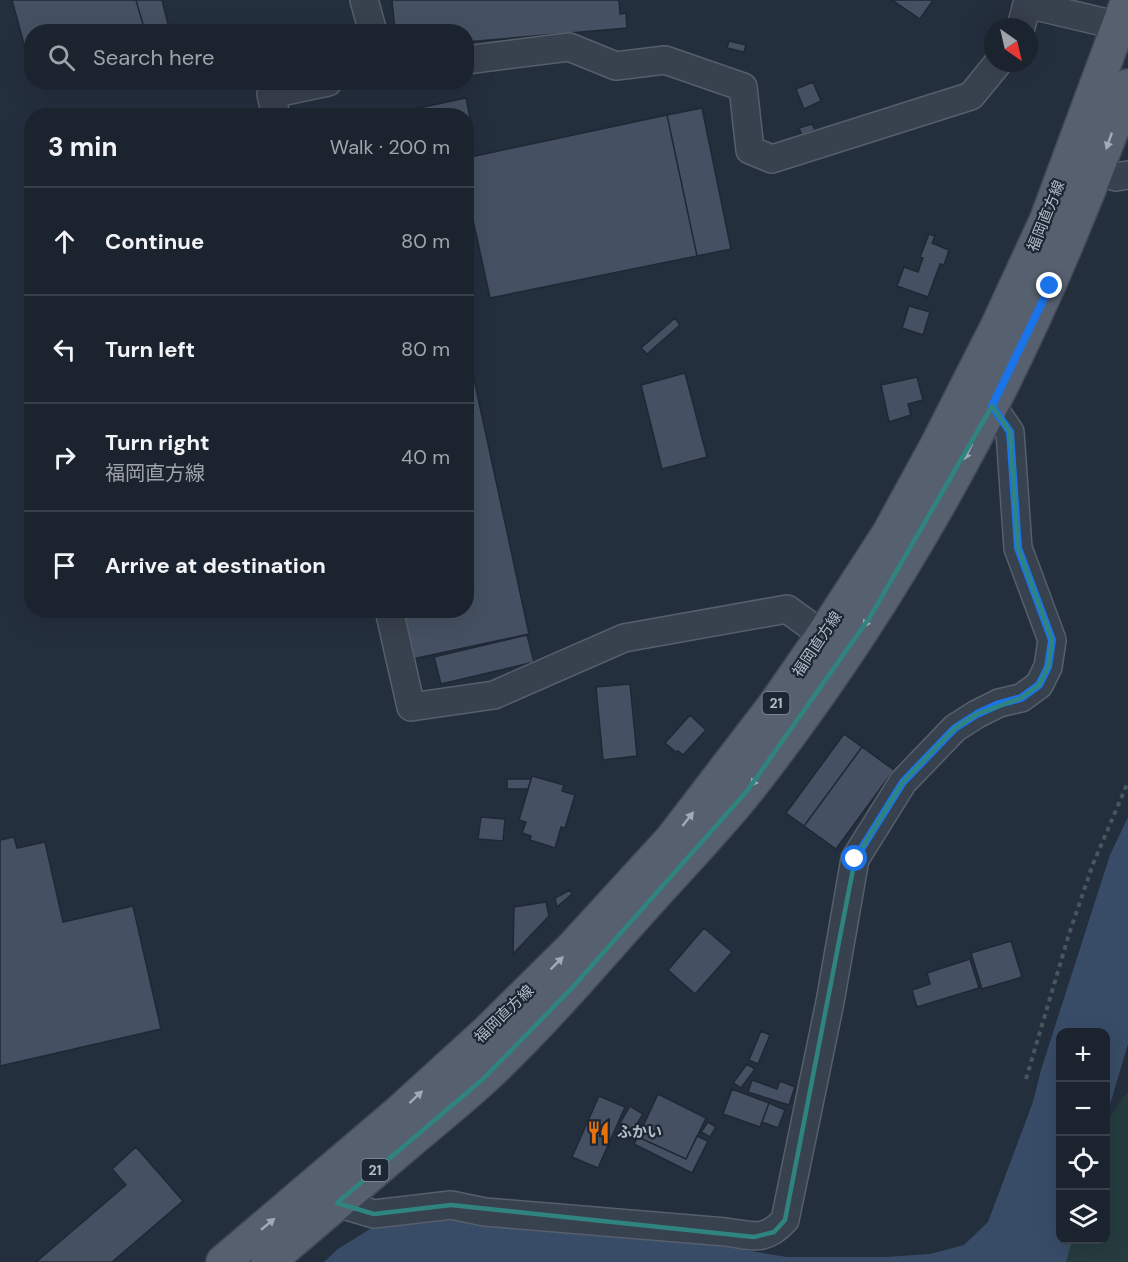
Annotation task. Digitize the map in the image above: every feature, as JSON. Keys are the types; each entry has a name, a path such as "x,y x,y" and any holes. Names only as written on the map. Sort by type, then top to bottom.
{"main road":[{"name":"福岡直方線","path":"223,1262 399,1113 487,1032 574,946 671,840 773,707 889,533 938,445 997,327 1046,221 1125,18"},
{"name":"福岡直方線","path":"268,1262 483,1079 571,988 747,790 813,702 870,617 945,493 992,406 1050,286 1113,173 1128,86"}],"street":[{"path":"364,0 371,24"},
{"path":"1023,18 1027,4 1125,18"},
{"path":"474,59 569,48 616,66 664,60 743,87 750,150 772,159 971,96 991,72"},
{"path":"274,108 271,94 290,90"},
{"path":"337,1203 374,1214 451,1205 485,1212 726,1232 754,1237 774,1232 785,1220 830,1002 855,859 903,782 955,728 992,707 1021,698 1039,685 1048,667 1052,640 1018,548 1010,432 992,406"},
{"path":"391,618 411,707 494,695 624,638 787,609 823,635"}],"path":[{"path":"1026,1079 1086,884 1128,782"}],"highlighted area":[{"path":"992,406 1010,432 1018,548 1052,640 1048,667 1039,685 1021,698 977,714 955,728 903,782 855,859 785,1220 774,1232 754,1237 451,1205 374,1214 337,1203 483,1079 571,989 747,791 870,617"}],"green space":[{"path":"1128,1092 1128,1262 1039,1262 1059,1244 1110,1244 1110,1118"}],"water":[{"path":"1128,817 1128,1044 1110,1105 1110,1028 1056,1028 1056,1244 1071,1244 1066,1262 324,1262 338,1249 370,1229 431,1219 700,1243 787,1257 886,1257 930,1254 964,1245 988,1222 1033,1102 1041,1070 1110,855"}],"building":[{"path":"12,0 136,0 143,24 24,24 24,44"},
{"path":"136,0 162,0 168,24 143,24"},
{"path":"392,0 619,0 620,14 626,13 627,28 474,41 474,24 394,24"},
{"path":"892,0 933,0 920,19"},
{"path":"729,41 746,45 744,52 727,48"},
{"path":"813,82 821,101 804,109 796,89"},
{"path":"466,98 468,108 419,108"},
{"path":"702,108 731,249 697,256 667,115"},
{"path":"667,115 697,256 490,298 474,225 474,156"},
{"path":"812,124 815,130 802,135 799,128"},
{"path":"929,234 935,236 932,243 949,250 944,265 940,264 928,297 897,286 904,267 918,272 923,258 920,257"},
{"path":"909,306 930,312 923,335 902,328"},
{"path":"675,318 680,325 647,354 641,348"},
{"path":"685,373 707,457 662,469 641,385"},
{"path":"917,377 923,400 908,404 911,415 889,422 881,385"},
{"path":"474,379 529,634 408,660 399,618 474,618"},
{"path":"527,635 534,662 441,684 434,657"},
{"path":"630,684 637,756 603,760 596,687"},
{"path":"690,715 706,730 683,755 665,743"},
{"path":"844,734 862,747 804,826 786,813"},
{"path":"862,747 894,770 836,849 804,826"},
{"path":"532,776 564,785 562,791 575,795 565,828 561,827 555,848 530,840 531,836 522,833 526,822 519,820"},
{"path":"507,779 531,779 528,789 507,789"},
{"path":"481,817 505,819 503,841 478,839"},
{"path":"14,837 17,848 45,842 63,922 133,906 161,1029 0,1066 0,840"},
{"path":"570,890 572,894 557,907 555,898"},
{"path":"546,902 549,916 513,954 514,907"},
{"path":"704,928 732,952 695,994 668,970"},
{"path":"1011,941 1022,977 982,989 971,953"},
{"path":"970,959 979,988 917,1007 912,990 930,984 927,973"},
{"path":"761,1031 770,1035 758,1064 749,1060"},
{"path":"747,1064 755,1069 741,1088 733,1083"},
{"path":"752,1080 777,1089 780,1081 795,1087 789,1105 748,1092"},
{"path":"732,1089 769,1103 760,1127 723,1114"},
{"path":"658,1094 706,1118 686,1159 638,1137"},
{"name":"ふかい","path":"599,1096 625,1107 598,1168 572,1157"},
{"path":"769,1103 785,1110 778,1128 762,1122"},
{"path":"630,1106 643,1114 633,1130 620,1123"},
{"path":"708,1122 716,1127 710,1137 701,1132"},
{"path":"697,1136 708,1141 692,1173 634,1144 638,1137 686,1159"},
{"path":"136,1147 183,1201 112,1262 36,1262 126,1185 112,1169"}],"place":[{"name":"ふかい","path":"599,1132"}],"route":[{"path":"855,859 903,782 955,728 977,714 999,704 1021,698 1039,685 1048,667 1052,640 1018,548 1010,432 992,406 1050,286"}]}
